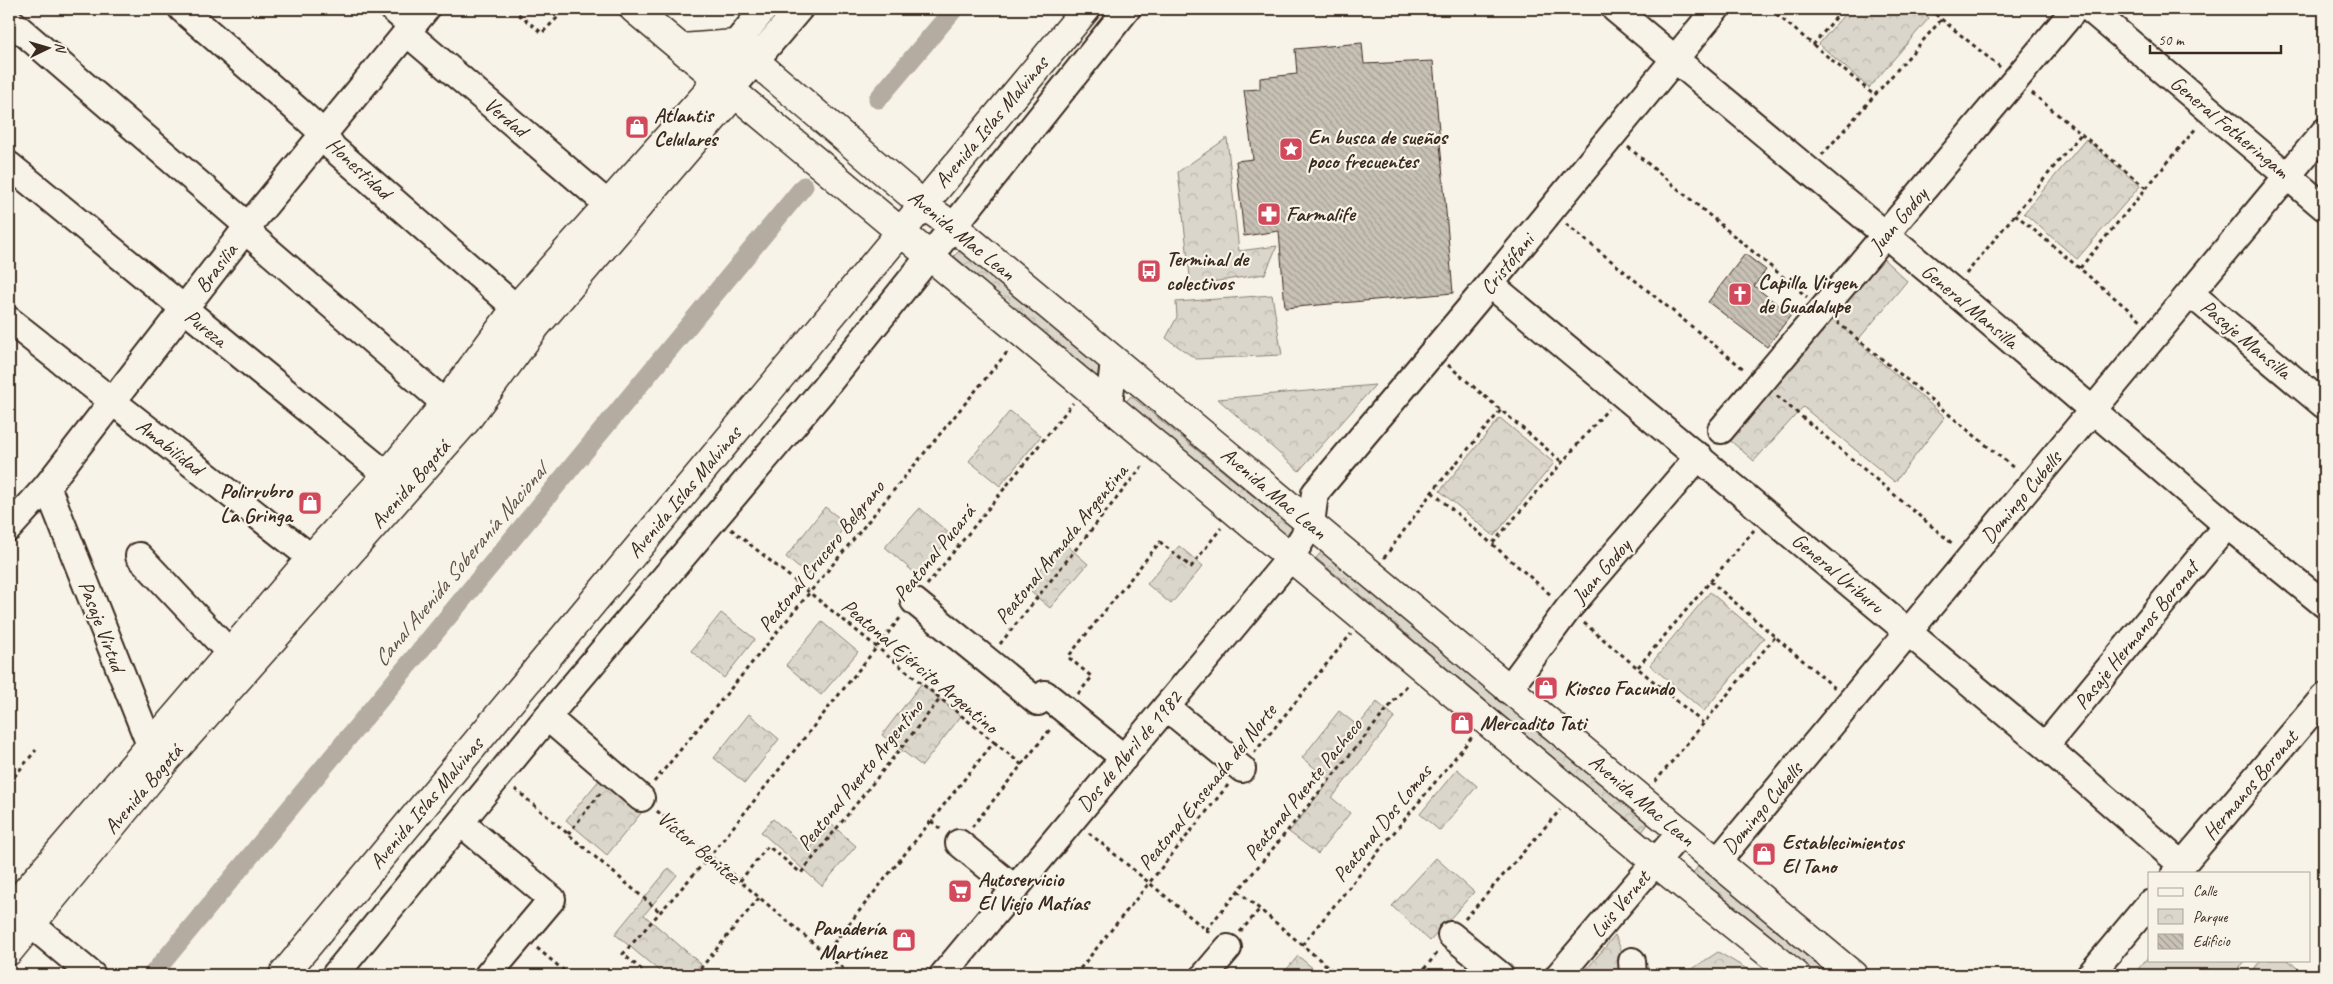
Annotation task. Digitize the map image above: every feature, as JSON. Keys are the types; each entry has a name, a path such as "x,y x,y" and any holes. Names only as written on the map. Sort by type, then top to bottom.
{"main road":[{"name":"Avenida Mac Lean","path":"634,9 1423,666 1655,862 1796,975"},
{"name":"Avenida Islas Malvinas","path":"283,975 1086,9"},
{"path":"682,48 745,52"},
{"name":"Avenida Mac Lean","path":"745,52 922,204 954,227 1372,574 1508,690 1642,798 1853,975"},
{"name":"Avenida Bogotá","path":"398,480 444,404 516,308 618,213 730,99 722,81"},
{"name":"Avenida Bogotá","path":"9,951 15,912 158,753 398,480 466,421 618,213"},
{"name":"Avenida Bogotá","path":"158,753 231,654 322,566"}],"street":[{"name":"Honestidad","path":"182,9 323,133 333,148 536,326"},
{"name":"Avenida Bogotá","path":"745,52 764,9"},
{"name":"Avenida Bogotá","path":"722,81 745,52 798,9"},
{"name":"Avenida Islas Malvinas","path":"335,975 547,717 822,391 1127,9"},
{"name":"General Mansilla","path":"1615,9 1886,234 2227,525 2324,604"},
{"name":"Cristófani","path":"1311,524 1316,492 1716,9"},
{"name":"Juan Godoy","path":"1721,430 2075,9"},
{"name":"General Fotheringam","path":"2090,9 2324,207"},
{"name":"Brasilia","path":"9,528 47,486 248,226 323,133 410,14"},
{"name":"Verdad","path":"410,14 412,37 618,213"},
{"path":"9,20 248,226 255,239 466,421"},
{"name":"Domingo Cubells","path":"1717,862 2324,132"},
{"name":"Pureza","path":"9,165 184,310 398,480"},
{"name":"General Uriburu","path":"1490,284 2045,746 2179,869"},
{"name":"Pasaje Mansilla","path":"2190,293 2324,405"},
{"name":"Amabilidad","path":"9,320 322,566"},
{"path":"1109,404 1114,361"},
{"name":"Juan Godoy","path":"1508,690 1568,610 1698,456"},
{"name":"Pasaje Virtud","path":"47,486 158,753"},
{"name":"Dos de Abril de 1982","path":"943,975 1291,557 1311,524"},
{"name":"Pasaje Hermanos Boronat","path":"2045,746 2227,525"},
{"path":"139,556 231,654"},
{"path":"914,602 1038,702 1045,694 1124,758"},
{"name":"Hermanos Boronat","path":"2179,869 2324,697"},
{"path":"1166,707 1242,769"},
{"name":"Víctor Benítez","path":"547,717 641,798"},
{"path":"461,823 552,900 488,975"},
{"name":"Luis Vernet","path":"1559,975 1681,832"},
{"path":"959,844 1015,889"},
{"path":"2090,975 2148,905"},
{"path":"15,912 92,975"},
{"path":"1451,935 1500,975"},
{"path":"1205,975 1228,948"}],"path":[{"path":"512,9 542,33 566,9"},
{"path":"1770,9 1874,95"},
{"path":"1813,45 1842,9"},
{"path":"1929,9 2146,188"},
{"path":"1808,171 1942,19"},
{"path":"2080,268 2210,111"},
{"path":"1952,290 2082,134"},
{"path":"2015,214 2157,333"},
{"name":"Peatonal Crucero Belgrano","path":"641,798 1023,333"},
{"path":"1432,352 1562,462"},
{"name":"Peatonal Pucará","path":"648,975 623,954 659,911 710,856 1087,386"},
{"path":"1493,544 1621,393"},
{"path":"1372,574 1432,492 1501,410"},
{"name":"Peatonal Armada Argentina","path":"987,660 1159,446"},
{"path":"959,844 1092,677 1068,657 1160,542 1191,567 1236,510"},
{"path":"1638,667 1767,514"},
{"name":"Peatonal Ejército Argentino","path":"715,516 994,742 825,954"},
{"path":"1710,581 1851,701"},
{"name":"Peatonal Ensenada del Norte","path":"1075,975 1364,618"},
{"path":"1642,798 1776,637"},
{"name":"Peatonal Puente Pacheco","path":"1206,930 1423,666"},
{"name":"Peatonal Puerto Argentino","path":"740,881 768,846 800,873 940,698"},
{"name":"Peatonal Dos Lomas","path":"1302,945 1486,719"},
{"path":"994,742 1022,765"},
{"path":"9,783 36,750"},
{"path":"568,834 614,774"},
{"path":"499,775 659,911"},
{"path":"1419,975 1451,935 1575,793"},
{"name":"Víctor Benítez","path":"641,798 852,975"},
{"path":"1072,820 1228,948 1259,910"},
{"path":"1238,891 1338,975"},
{"path":"695,975 759,898"},
{"path":"522,935 569,975"}],"green space":[{"path":"1849,9 1919,9 1929,18 1869,88 1819,44"},
{"path":"1227,138 1239,251 1277,246 1265,274 1191,285 1178,172"},
{"path":"2086,139 2140,186 2077,259 2024,213"},
{"path":"964,246 1106,365 1096,378 954,256"},
{"path":"1878,254 1907,281 1857,341 1945,417 1895,482 1803,407 1754,461 1725,436"},
{"path":"1272,295 1282,355 1196,359 1166,338 1177,317 1176,302"},
{"path":"1375,385 1299,471 1218,399"},
{"path":"1131,396 1292,528 1284,537 1123,405"},
{"path":"1010,411 1041,436 1000,486 969,461"},
{"path":"1500,418 1554,463 1494,536 1440,491"},
{"path":"825,507 847,524 807,575 786,557"},
{"path":"920,508 952,536 917,575 885,547"},
{"path":"1064,543 1088,564 1050,608 1025,587"},
{"path":"1179,546 1203,566 1171,604 1147,584"},
{"path":"1324,549 1652,819 1642,832 1316,558"},
{"path":"1710,592 1764,638 1704,711 1650,665"},
{"path":"721,613 755,639 724,678 691,651"},
{"path":"822,622 858,652 821,695 786,665"},
{"path":"921,684 961,716 922,766 882,735"},
{"path":"1377,702 1395,717 1332,798 1350,813 1318,854 1289,832 1330,780 1302,758 1339,711 1358,726"},
{"path":"749,714 779,739 745,783 714,758"},
{"path":"1457,769 1477,786 1440,831 1420,814"},
{"path":"601,778 642,812 607,855 566,820"},
{"path":"773,819 809,850 831,824 856,846 822,886 761,832"},
{"path":"1436,858 1474,892 1430,941 1392,906"},
{"path":"1700,864 1835,975 1816,975 1693,873"},
{"path":"669,868 677,875 644,915 701,964 691,975 664,975 615,934"},
{"path":"1615,935 1629,969 1629,975 1582,975"},
{"path":"1718,952 1757,975 1683,975"},
{"path":"1298,956 1321,975 1282,975"},
{"path":"2148,957 2148,962 2244,962 2233,975 2133,975"},
{"path":"2259,962 2290,962 2305,975 2249,975"}],"building":[{"path":"1362,43 1364,64 1433,61 1453,293 1285,308 1279,231 1244,236 1236,161 1253,159 1244,90 1260,89 1260,78 1297,74 1295,49"},
{"name":"Capilla Virgen de Guadalupe","path":"1745,254 1766,270 1754,286 1791,315 1767,347 1708,302"}],"waterway":[{"name":"Canal Avenida Soberanía Nacional","path":"878,99 954,9"},
{"name":"Canal Avenida Soberanía Nacional","path":"152,975 804,186"}],"place":[{"name":"Atlantis Celulares","path":"637,127"},
{"name":"En busca de sueños poco frecuentes","path":"1291,149"},
{"name":"Farmalife","path":"1269,214"},
{"name":"Terminal de colectivos","path":"1149,271"},
{"name":"Capilla Virgen de Guadalupe","path":"1740,294"},
{"name":"Polirrubro La Gringa","path":"310,503"},
{"name":"Kiosco Facundo","path":"1546,688"},
{"name":"Mercadito Tati","path":"1462,723"},
{"name":"Establecimientos El Tano","path":"1764,854"},
{"name":"Autoservicio El Viejo Matías","path":"960,891"},
{"name":"Panadería Martínez","path":"904,940"}]}
